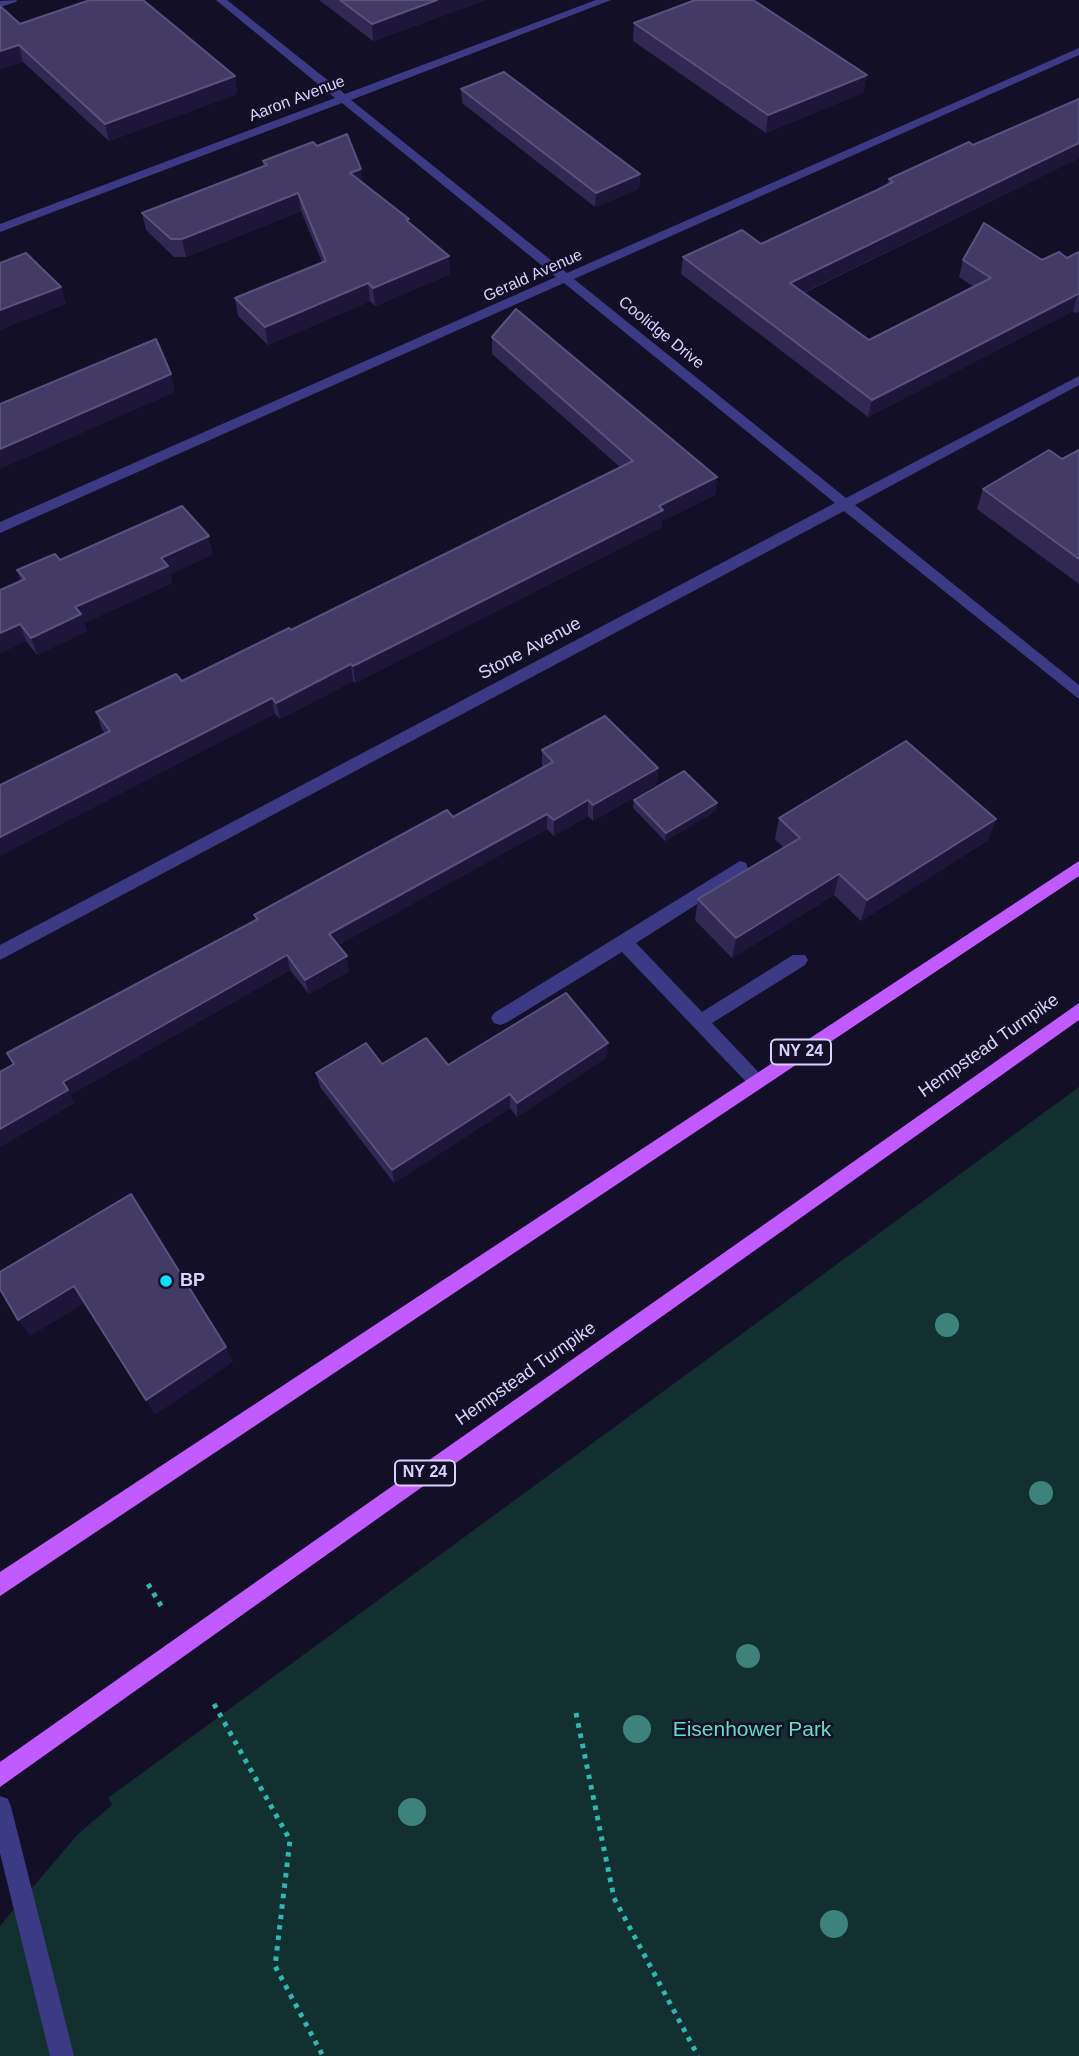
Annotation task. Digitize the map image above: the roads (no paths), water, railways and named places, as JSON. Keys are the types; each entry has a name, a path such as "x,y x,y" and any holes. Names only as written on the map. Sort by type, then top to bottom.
{"main road":[{"name":"NY 24","path":"0,1585 1079,868"},
{"name":"Hempstead Turnpike","path":"0,1776 1079,1010"}],"street":[{"path":"0,4 12,0"},
{"name":"Coolidge Drive","path":"221,0 1079,693"},
{"name":"Aaron Avenue","path":"0,228 606,0"},
{"name":"Gerald Avenue","path":"0,528 1079,51"},
{"name":"Stone Avenue","path":"0,953 1079,380"},
{"path":"500,1018 740,868"},
{"path":"624,942 757,1082"},
{"path":"700,1022 799,960"},
{"path":"0,1807 62,2056"}],"place":[{"name":"BP","path":"166,1281"}],"park label":[{"name":"Eisenhower Park","path":"752,1730"}]}
